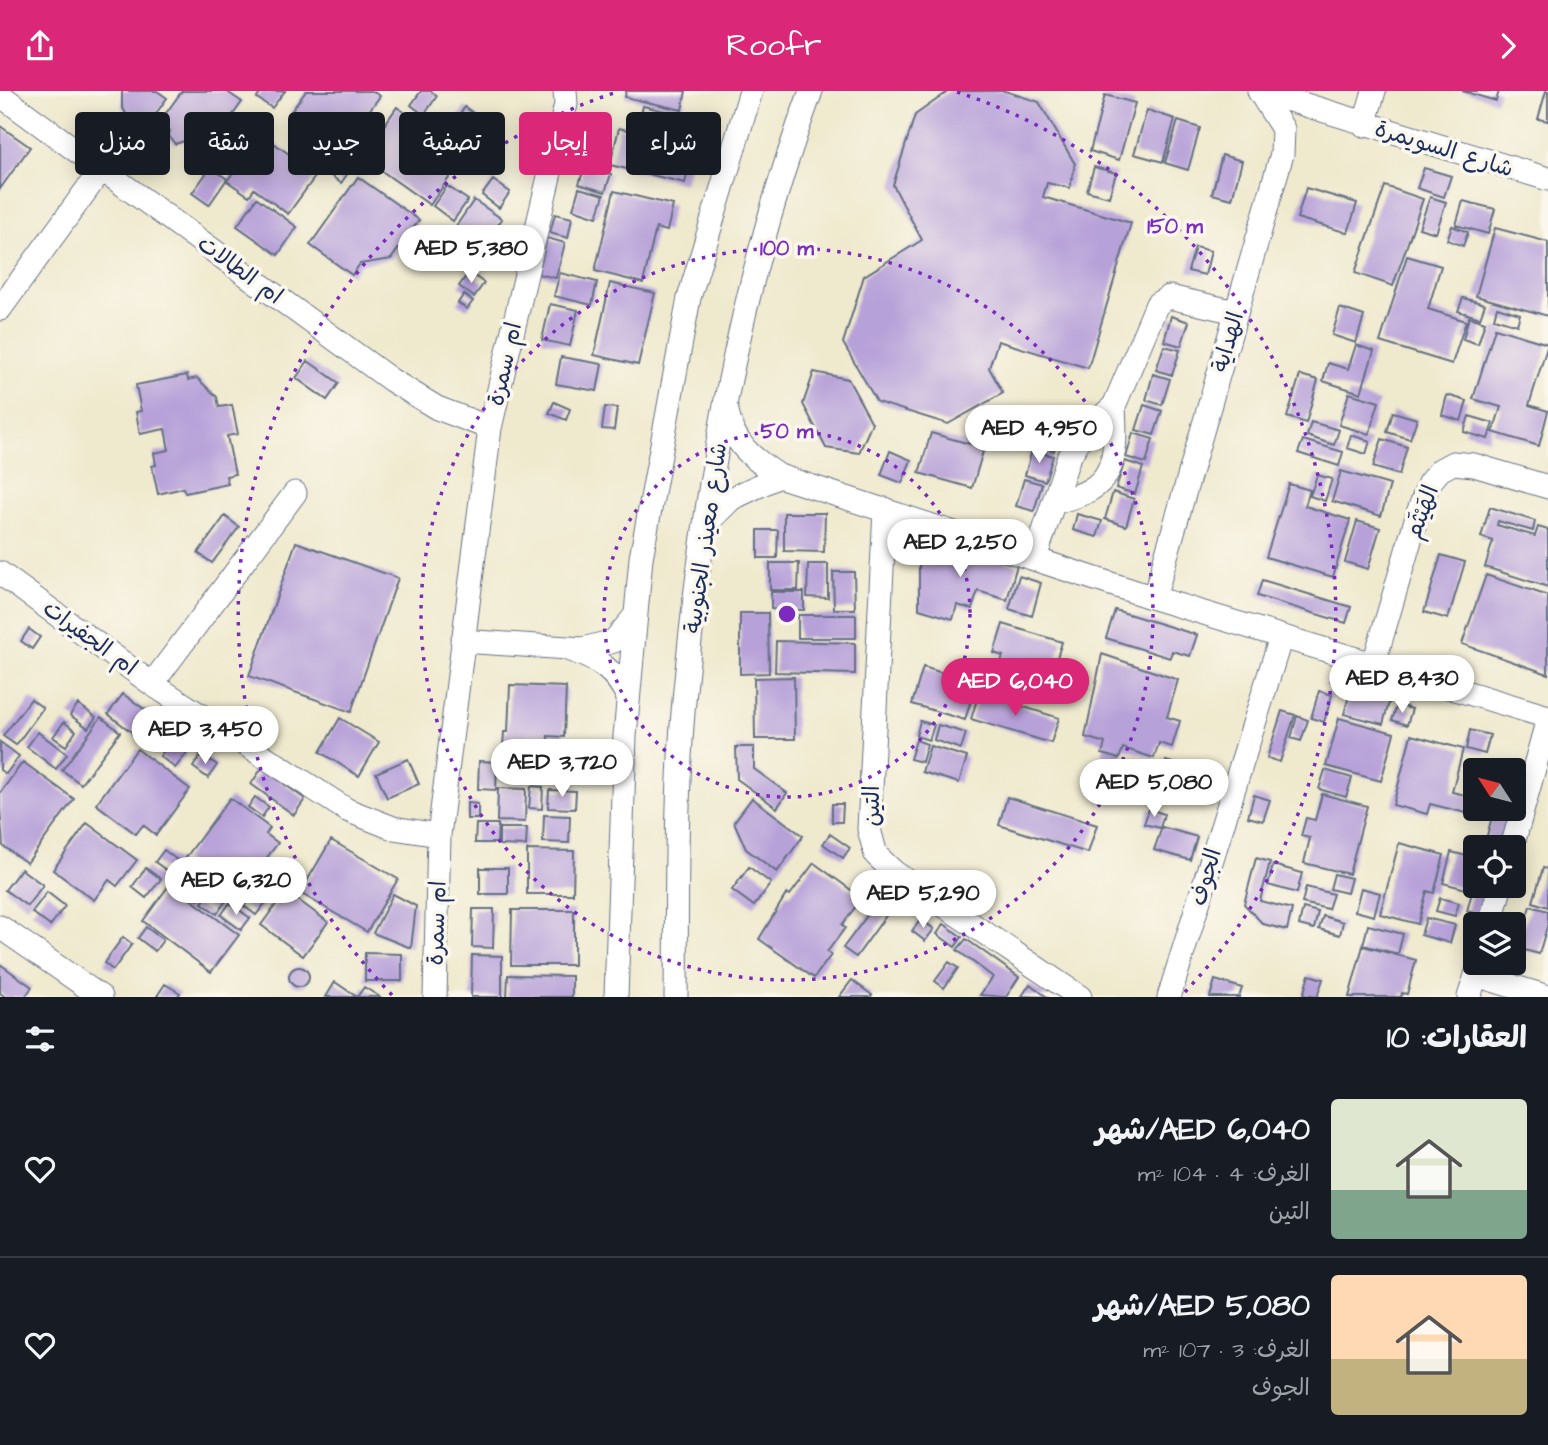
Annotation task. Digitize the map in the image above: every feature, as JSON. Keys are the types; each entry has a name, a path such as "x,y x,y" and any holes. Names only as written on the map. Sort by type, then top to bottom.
{"street":[{"name":"ام سمرة","path":"435,997 439,835 490,428 566,104 565,91"},
{"path":"616,997 628,698 641,558 686,310 751,91"},
{"name":"شارع معيذر الجنوبية","path":"676,997 685,692 706,524 726,407 752,287 774,203 811,91"},
{"name":"شارع السويمرة","path":"1259,91 1548,179"},
{"name":"الهداية","path":"1154,598 1282,154 1283,129 1259,91"},
{"path":"1364,125 1374,91"},
{"name":"ام الطالات","path":"0,95 75,151"},
{"path":"0,309 97,175"},
{"name":"ام الطالات","path":"108,175 391,380 437,408 490,428"},
{"path":"1054,502 1077,497 1095,489 1108,471 1116,446 1115,406 1157,304 1169,297 1236,312"},
{"path":"1035,558 1068,459 1083,433 1115,406"},
{"path":"726,407 732,430 745,451 779,476 1154,598 1548,718 1515,835"},
{"name":"الهَيْثَم","path":"1374,663 1418,513 1429,483 1440,470 1453,463 1474,465 1548,487"},
{"path":"706,524 731,499 779,476"},
{"path":"152,684 295,493"},
{"name":"التين","path":"885,509 869,829 876,855 894,872 1080,997"},
{"name":"ام الجفيرات","path":"0,573 152,684 346,810 393,828 439,835"},
{"path":"462,641 567,649 602,646 614,641 637,612"},
{"name":"الجوف","path":"1169,997 1281,637"},
{"path":"567,649 589,656 610,669 621,682 628,698"},
{"path":"0,927 101,997"},
{"path":"1475,978 1548,997"}],"building":[{"path":"122,91 157,91 167,98 157,112 125,112 122,106"},
{"path":"182,91 226,91 242,102 235,112 184,112 184,141 175,144 170,137 170,112 167,112"},
{"path":"262,91 285,91 272,108 257,98"},
{"path":"306,91 372,91 380,96 368,112 291,112"},
{"path":"421,91 431,91 437,96 426,112 420,112 411,105"},
{"path":"626,91 686,91 682,110 625,97"},
{"path":"949,91 1005,91 1039,102 1075,164 1070,188 1047,183 1043,197 1131,223 1088,368 998,341 989,368 1003,393 948,424 877,402 843,343 864,276 922,240 893,185 915,115"},
{"path":"1462,91 1499,91 1496,101"},
{"path":"1548,91 1548,121 1538,119"},
{"path":"1105,95 1135,103 1119,160 1090,151"},
{"path":"643,106 669,112 641,112"},
{"path":"397,107 404,112 399,112 399,175 451,175 430,205 385,173 385,124"},
{"path":"1147,110 1175,119 1163,162 1134,154"},
{"path":"1178,121 1200,128 1188,170 1165,163"},
{"path":"0,126 30,147 0,189"},
{"path":"619,128 626,130 626,169 612,165"},
{"path":"274,143 288,153 288,175 316,175 288,214 254,189 249,196 227,181 231,175 274,175"},
{"path":"1222,155 1242,161 1232,199 1212,194"},
{"path":"1094,167 1116,173 1109,197 1087,191"},
{"path":"1424,168 1451,176 1444,197 1417,188"},
{"path":"205,175 222,175 227,179 209,205 192,193"},
{"path":"330,175 347,175 341,183"},
{"path":"582,175 611,175 605,192 579,184"},
{"path":"652,175 687,175 685,183"},
{"path":"358,177 419,220 391,259 360,264 352,275 310,245"},
{"path":"493,180 510,192 499,208 482,195"},
{"path":"447,186 468,200 453,221 433,206"},
{"path":"1385,186 1423,199 1393,286 1355,273"},
{"path":"579,188 604,195 597,217 573,209"},
{"path":"1306,188 1357,203 1348,233 1297,218"},
{"path":"614,191 673,205 667,231 656,228 643,283 595,271"},
{"path":"1430,197 1446,202 1436,233 1419,228"},
{"path":"257,198 297,227 278,255 237,226"},
{"path":"474,200 502,219 472,261 445,242"},
{"path":"1463,201 1495,209 1488,234 1456,225"},
{"path":"555,214 572,218 568,238 550,233"},
{"path":"1452,226 1468,232 1463,246 1447,240"},
{"path":"1495,228 1548,242 1548,316 1476,296"},
{"path":"547,238 565,243 556,278 538,274"},
{"path":"1195,247 1211,251 1205,275 1188,271"},
{"path":"1407,256 1441,266 1428,309 1466,321 1452,364 1380,342"},
{"path":"469,272 484,283 474,297 459,286"},
{"path":"560,273 597,282 592,305 554,296"},
{"path":"610,283 655,293 638,365 594,355"},
{"path":"464,294 473,301 467,309 458,303"},
{"path":"1463,298 1485,304 1480,318 1458,311"},
{"path":"550,304 578,310 570,346 542,340"},
{"path":"1497,307 1520,314 1517,325 1494,318"},
{"path":"1340,308 1364,316 1356,343 1332,335"},
{"path":"1171,316 1189,322 1181,346 1164,341"},
{"path":"1469,317 1485,322 1478,344 1463,339"},
{"path":"1495,328 1548,344 1529,405 1548,411 1539,446 1493,432 1501,407 1473,399"},
{"path":"1356,345 1374,351 1361,393 1323,381 1328,363 1348,369"},
{"path":"1164,346 1180,350 1172,375 1156,370"},
{"path":"561,357 602,364 597,391 556,384"},
{"path":"308,361 339,383 327,400 296,378"},
{"path":"814,372 848,379 872,423 859,453 826,448 803,404"},
{"path":"1153,374 1170,379 1162,405 1146,400"},
{"path":"187,375 188,380 197,378 217,397 219,407 232,405 238,434 227,436 235,474 226,476 228,484 185,493 183,488 158,494 152,466 156,465 154,453 169,450 165,429 140,434 136,412 141,411 136,385"},
{"path":"1300,375 1318,380 1306,423 1287,417"},
{"path":"1349,393 1379,402 1369,434 1339,425"},
{"path":"1447,395 1467,401 1461,421 1442,415"},
{"path":"554,402 570,409 566,420 549,413"},
{"path":"1144,405 1162,411 1154,435 1136,430"},
{"path":"605,407 617,408 614,430 602,429"},
{"path":"1393,412 1417,419 1410,439 1387,432"},
{"path":"1469,416 1493,423 1488,439 1464,432"},
{"path":"1311,422 1339,430 1334,445 1307,436"},
{"path":"1041,428 1059,433 1054,451 1036,445"},
{"path":"931,433 984,448 972,488 919,473"},
{"path":"1133,433 1153,439 1146,463 1126,457"},
{"path":"1351,435 1370,441 1366,454 1347,448"},
{"path":"1382,439 1407,447 1399,475 1373,467"},
{"path":"1303,440 1343,452 1339,466 1298,453"},
{"path":"1032,450 1053,456 1045,481 1025,475"},
{"path":"890,451 911,460 902,483 881,475"},
{"path":"1125,461 1143,467 1135,494 1116,488"},
{"path":"1341,471 1390,485 1381,516 1332,501"},
{"path":"1317,475 1332,479 1325,501 1310,496"},
{"path":"1024,479 1042,484 1034,511 1016,506"},
{"path":"1289,484 1310,490 1305,506 1350,520 1333,577 1266,557"},
{"path":"1113,492 1134,499 1126,526 1105,519"},
{"path":"1490,507 1535,521 1533,531 1498,521 1497,525 1535,536 1538,527 1548,530 1548,587 1485,567 1493,541 1481,537"},
{"path":"784,513 825,513 824,552 784,551"},
{"path":"1077,514 1102,521 1097,537 1073,530"},
{"path":"225,516 239,527 212,563 198,553"},
{"path":"1357,521 1380,528 1368,569 1345,562"},
{"path":"758,530 778,530 777,558 758,558"},
{"path":"296,542 398,578 351,712 249,676"},
{"path":"941,544 1017,565 1007,600 978,591 972,609 957,605 953,619 919,609 919,553"},
{"path":"1441,555 1465,562 1448,619 1424,612"},
{"path":"770,563 799,563 798,590 770,590"},
{"path":"808,564 828,564 828,598 807,597"},
{"path":"833,572 854,572 855,609 834,609"},
{"path":"1486,575 1548,596 1548,674 1462,644"},
{"path":"1019,576 1041,583 1032,616 1009,609"},
{"path":"1262,580 1351,607 1346,623 1257,596"},
{"path":"771,592 804,592 804,610 771,609"},
{"path":"1115,610 1197,635 1190,656 1172,651 1170,658 1106,638"},
{"path":"740,613 768,613 769,673 740,674"},
{"path":"798,615 856,615 856,638 798,638"},
{"path":"1003,624 1062,642 1047,689 1027,683 1026,688 1013,684 1015,679 997,674 1003,656 994,653"},
{"path":"29,629 40,637 32,649 21,641"},
{"path":"776,641 855,643 855,674 775,672"},
{"path":"1102,654 1178,680 1167,717 1180,721 1172,747 1159,743 1154,758 1123,748 1119,759 1102,754 1105,743 1085,737"},
{"path":"923,667 976,683 965,720 912,704"},
{"path":"794,677 795,739 755,739 754,678"},
{"path":"510,685 566,687 564,737 548,736 547,761 502,760 504,732 508,732"},
{"path":"1351,689 1390,699 1383,724 1344,714"},
{"path":"1319,691 1332,695 1324,722 1311,718"},
{"path":"979,693 1059,718 1051,743 971,719"},
{"path":"123,694 154,716 138,737 108,714"},
{"path":"31,699 43,708 16,745 3,736"},
{"path":"78,704 96,717 88,728 70,715"},
{"path":"1397,705 1412,709 1407,725 1392,720"},
{"path":"1282,711 1295,715 1280,762 1267,758"},
{"path":"176,714 211,740 200,754 165,728"},
{"path":"1297,716 1308,720 1301,741 1291,738"},
{"path":"101,717 120,732 81,784 62,770"},
{"path":"340,718 379,742 359,776 320,752"},
{"path":"1339,718 1394,733 1381,781 1326,766"},
{"path":"920,721 934,725 929,740 916,736"},
{"path":"64,722 76,731 66,746 53,737"},
{"path":"938,725 966,733 961,749 934,740"},
{"path":"1470,730 1490,735 1485,754 1466,749"},
{"path":"38,732 67,754 56,769 27,747"},
{"path":"1411,735 1463,749 1452,792 1463,794 1463,812 1430,804 1427,814 1393,805"},
{"path":"916,740 927,744 922,762 910,759"},
{"path":"171,741 187,753 175,768 160,756"},
{"path":"0,742 19,756 6,774 0,770"},
{"path":"930,746 967,757 959,783 922,772"},
{"path":"736,747 754,747 754,769 787,793 777,808 737,779"},
{"path":"137,749 190,789 156,835 143,825 136,834 96,804"},
{"path":"202,754 217,765 208,778 193,767"},
{"path":"565,754 582,755 582,774 564,773"},
{"path":"408,759 419,784 387,798 376,773"},
{"path":"479,761 497,762 496,790 478,789"},
{"path":"1166,761 1188,768 1182,790 1159,783"},
{"path":"23,762 74,799 27,863 3,846 0,810 0,793"},
{"path":"262,768 305,799 294,815 251,784"},
{"path":"1325,770 1352,778 1346,797 1319,789"},
{"path":"531,786 543,787 542,809 529,808"},
{"path":"498,788 526,789 525,822 497,821"},
{"path":"549,790 576,791 575,809 548,808"},
{"path":"1322,794 1367,806 1349,874 1304,863 1310,838 1301,836 1306,818 1315,820"},
{"path":"1254,795 1270,800 1263,821 1248,817"},
{"path":"255,797 269,807 262,817 248,807"},
{"path":"1007,797 1097,825 1088,853 999,825"},
{"path":"230,798 270,828 266,834 278,843 236,898 184,860"},
{"path":"752,798 803,836 777,872 746,849 734,822"},
{"path":"467,803 478,804 478,819 467,819"},
{"path":"832,804 843,804 842,822 832,822"},
{"path":"1149,809 1164,814 1160,828 1144,824"},
{"path":"544,815 570,816 569,843 543,842"},
{"path":"1491,821 1514,821 1510,835 1487,835"},
{"path":"87,823 137,860 117,886 109,880 94,900 53,870"},
{"path":"476,824 498,824 497,843 475,843"},
{"path":"1162,827 1197,837 1190,860 1154,850"},
{"path":"499,828 527,828 526,846 499,845"},
{"path":"830,834 850,848 843,858 823,844"},
{"path":"331,840 398,879 367,932 300,893"},
{"path":"1399,843 1444,855 1434,893 1427,891 1418,924 1380,914"},
{"path":"164,850 177,860 169,872 155,862"},
{"path":"527,850 574,851 573,894 527,894"},
{"path":"1451,852 1463,855 1463,888 1443,883"},
{"path":"1256,858 1270,862 1260,901 1292,909 1287,930 1263,924 1244,904"},
{"path":"814,863 862,898 842,925 845,928 827,952 831,955 814,978 759,939 787,893 790,895"},
{"path":"1273,865 1302,873 1297,893 1268,885"},
{"path":"749,867 771,883 754,906 732,890"},
{"path":"146,868 161,879 146,898 132,887"},
{"path":"480,868 508,868 508,894 480,894"},
{"path":"1543,868 1548,869 1548,907 1533,902"},
{"path":"21,869 43,885 27,906 5,890"},
{"path":"1334,874 1351,878 1347,893 1330,889"},
{"path":"197,883 206,889 198,900 189,893"},
{"path":"170,884 239,935 211,972 143,921"},
{"path":"260,884 273,893 256,915 244,906"},
{"path":"1306,887 1333,894 1328,909 1302,903"},
{"path":"1361,888 1380,893 1374,916 1355,911"},
{"path":"211,891 225,902 217,914 202,903"},
{"path":"286,891 328,922 303,956 261,925"},
{"path":"47,892 65,906 50,926 32,912"},
{"path":"393,894 416,906 411,948 373,933"},
{"path":"1440,898 1459,903 1455,916 1436,911"},
{"path":"1470,898 1490,898 1486,912 1467,911"},
{"path":"878,901 890,910 856,957 843,948"},
{"path":"230,903 250,918 241,930 221,915"},
{"path":"1530,906 1548,911 1548,923 1539,954 1526,950 1526,919"},
{"path":"1303,908 1318,912 1314,929 1299,925"},
{"path":"473,909 494,909 493,948 472,947"},
{"path":"512,910 574,910 574,965 511,965"},
{"path":"1323,916 1343,922 1340,935 1319,929"},
{"path":"1426,918 1455,925 1450,943 1421,935"},
{"path":"921,919 934,929 925,941 912,931"},
{"path":"944,924 962,937 955,947 937,934"},
{"path":"1368,925 1403,934 1398,954 1363,945"},
{"path":"146,927 163,940 155,951 138,938"},
{"path":"123,937 132,944 113,970 104,963"},
{"path":"966,939 1019,977 1006,997 980,995 993,977 957,950"},
{"path":"1363,946 1416,960 1407,994 1402,993 1401,997 1349,997"},
{"path":"365,953 402,954 402,981 365,981"},
{"path":"472,955 502,956 502,997 471,997"},
{"path":"949,962 958,968 944,988 935,981"},
{"path":"0,964 32,987 25,997 5,997 0,993"},
{"path":"299,967 306,970 309,977 306,984 299,987 292,984 289,977 292,970"},
{"path":"508,975 572,976 572,997 507,997"},
{"path":"1309,975 1323,979 1317,997 1303,995"},
{"path":"852,980 872,995 839,997"},
{"path":"1215,980 1242,988 1239,997 1210,997"},
{"path":"335,982 357,997 326,997"},
{"path":"165,984 180,993 177,997 157,996"},
{"path":"1030,984 1047,997 1022,996"},
{"path":"364,987 380,997 357,997"}]}
